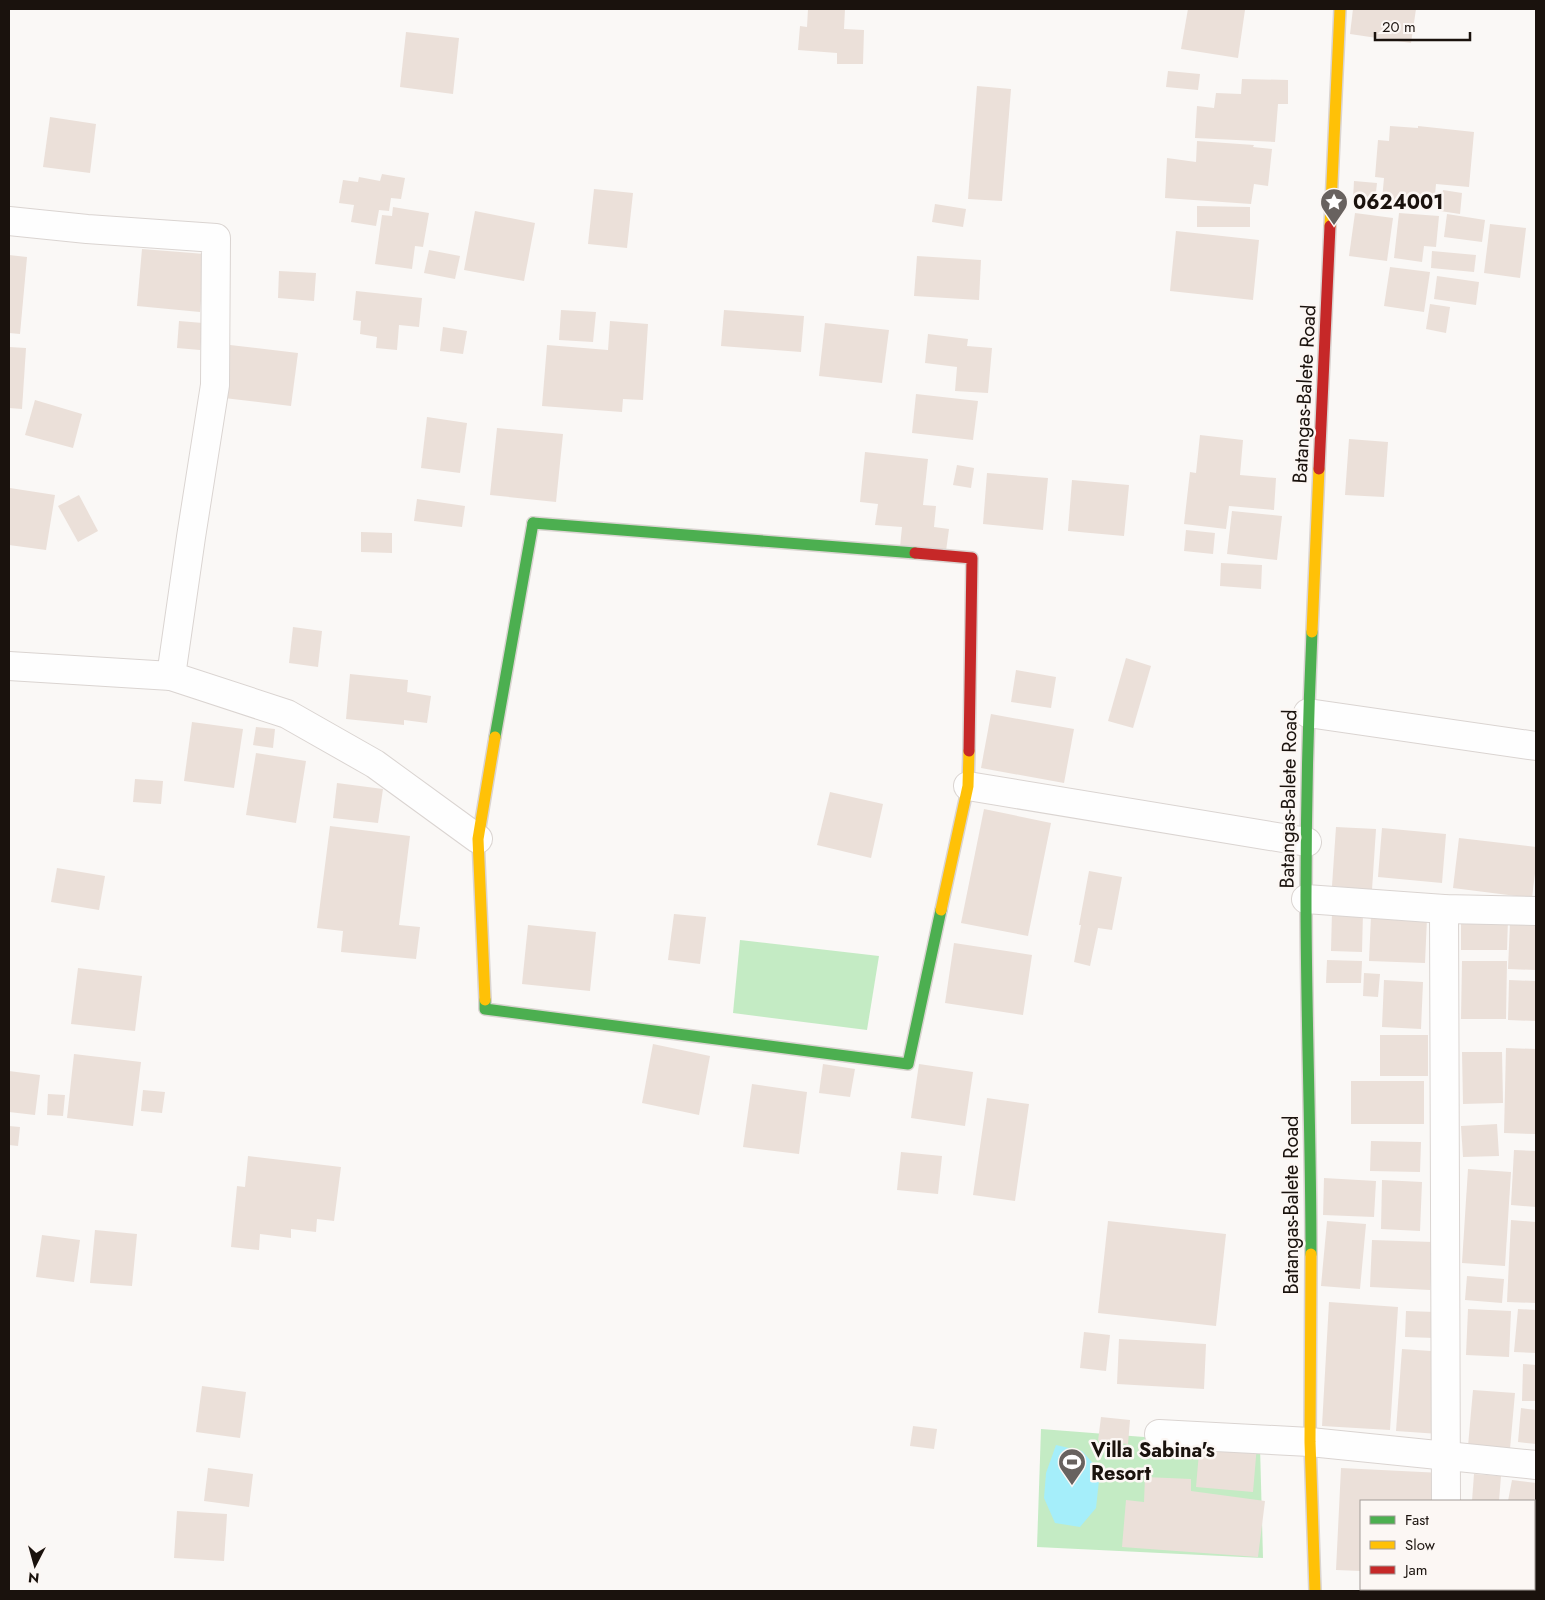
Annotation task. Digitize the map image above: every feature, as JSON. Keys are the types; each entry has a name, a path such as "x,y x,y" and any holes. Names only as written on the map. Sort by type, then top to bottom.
{"street":[{"name":"Batangas-Balete Road","path":"1315,1591 1310,1442 1310,1162 1306,899 1308,713 1340,9"},
{"path":"9,221 87,229 216,238 216,384 171,676"},
{"path":"533,523 972,558 968,786 908,1064 485,1009 478,839 533,523"},
{"path":"9,666 171,676 287,714 375,764 478,839"},
{"path":"1308,713 1536,746"},
{"path":"968,786 1307,842"},
{"path":"1306,899 1444,909 1536,911"},
{"path":"1444,909 1446,1500"},
{"path":"1159,1434 1310,1442 1536,1465"},
{"path":"1448,1590 1468,1591"}],"green space":[{"path":"740,940 879,956 867,1030 733,1013"},
{"name":"Villa Sabina's Resort","path":"1041,1429 1260,1446 1263,1558 1037,1547"}],"water":[{"name":"Villa Sabina's Resort","path":"1056,1445 1082,1451 1100,1471 1096,1508 1080,1527 1055,1523 1044,1498 1046,1473"}],"building":[{"path":"808,9 845,9 844,29 864,30 863,64 837,64 837,53 798,50 800,26 807,27"},
{"path":"1188,9 1245,10 1238,58 1181,49"},
{"path":"1353,9 1416,9 1411,43 1350,34"},
{"path":"406,32 459,38 453,94 400,87"},
{"path":"1168,71 1200,74 1198,90 1166,87"},
{"path":"1242,79 1288,80 1288,104 1278,104 1275,142 1195,138 1197,106 1214,108 1216,93 1241,94"},
{"path":"977,86 1011,89 1002,201 968,199"},
{"path":"50,117 96,124 90,173 43,167"},
{"path":"1390,126 1418,128 1418,126 1474,132 1469,187 1436,184 1434,206 1382,200 1384,178 1375,177 1378,140 1389,141"},
{"path":"1197,141 1254,145 1253,147 1272,149 1268,186 1254,184 1251,204 1165,198 1167,158 1196,162"},
{"path":"382,174 405,178 401,199 391,198 389,211 379,210 376,226 351,222 354,205 339,203 343,180 358,182 359,177 380,181"},
{"path":"1354,181 1377,183 1375,201 1353,199"},
{"path":"594,189 633,193 627,248 588,244"},
{"path":"1443,190 1462,193 1460,214 1440,211"},
{"path":"935,204 966,209 963,227 932,222"},
{"path":"1197,206 1250,207 1250,227 1197,227"},
{"path":"393,207 429,213 423,247 415,246 412,269 375,264 382,215 392,216"},
{"path":"475,211 535,223 524,281 464,270"},
{"path":"1355,213 1393,218 1387,261 1349,256"},
{"path":"1399,213 1439,216 1436,247 1424,246 1422,262 1394,258"},
{"path":"1447,214 1485,220 1482,242 1444,237"},
{"path":"1490,224 1526,228 1520,278 1484,273"},
{"path":"1176,231 1259,240 1253,300 1170,291"},
{"path":"142,249 205,254 200,312 137,306"},
{"path":"429,250 460,256 455,279 424,273"},
{"path":"1432,251 1476,255 1474,272 1431,268"},
{"path":"9,255 27,257 20,334 9,333"},
{"path":"917,256 981,260 979,300 914,296"},
{"path":"1390,267 1430,272 1424,312 1384,306"},
{"path":"279,271 316,273 314,301 278,298"},
{"path":"1437,276 1479,282 1476,305 1434,299"},
{"path":"356,291 422,298 419,327 399,325 397,350 376,348 377,337 360,334 361,321 353,320"},
{"path":"1430,304 1450,307 1446,333 1426,329"},
{"path":"561,310 596,312 593,342 559,340"},
{"path":"724,310 804,316 801,352 721,346"},
{"path":"179,321 203,323 200,350 177,348"},
{"path":"610,321 648,324 643,400 623,399 622,412 542,406 547,345 608,350"},
{"path":"825,323 889,330 882,383 819,376"},
{"path":"443,327 467,331 463,354 440,351"},
{"path":"928,334 968,339 967,346 992,348 988,393 955,391 957,367 925,363"},
{"path":"230,345 298,353 291,406 224,398"},
{"path":"9,347 26,348 22,409 9,408"},
{"path":"916,394 978,401 973,440 912,433"},
{"path":"35,400 82,414 73,448 25,435"},
{"path":"427,417 467,423 460,473 421,468"},
{"path":"497,428 563,434 556,502 490,495"},
{"path":"1200,435 1243,440 1240,475 1276,478 1274,510 1229,506 1226,529 1184,524 1190,472 1196,473"},
{"path":"1349,439 1388,442 1384,497 1345,495"},
{"path":"865,452 928,459 923,505 936,506 934,527 949,529 946,551 900,547 902,527 875,525 878,504 860,502"},
{"path":"957,465 974,468 971,488 953,485"},
{"path":"987,473 1048,478 1043,530 983,524"},
{"path":"1072,480 1129,485 1124,536 1068,531"},
{"path":"10,488 55,495 46,550 9,545"},
{"path":"79,495 98,531 78,542 58,506"},
{"path":"417,499 465,506 462,527 414,521"},
{"path":"1232,511 1282,516 1277,560 1227,554"},
{"path":"1186,530 1215,533 1213,554 1184,551"},
{"path":"361,532 392,533 392,553 361,552"},
{"path":"1221,563 1262,565 1261,589 1220,586"},
{"path":"293,627 322,631 318,667 289,663"},
{"path":"1126,658 1151,666 1133,728 1108,721"},
{"path":"1016,670 1056,677 1051,708 1011,702"},
{"path":"350,674 408,680 407,692 431,696 427,723 404,720 404,725 346,719"},
{"path":"991,714 1074,729 1064,783 981,768"},
{"path":"192,722 243,729 234,788 184,781"},
{"path":"256,727 275,729 273,748 253,745"},
{"path":"256,753 306,761 296,823 246,815"},
{"path":"135,779 163,781 161,804 133,802"},
{"path":"337,783 383,789 378,823 333,818"},
{"path":"830,792 883,804 871,858 817,845"},
{"path":"984,809 1051,823 1028,936 961,923"},
{"path":"330,826 410,836 399,925 420,927 416,959 341,952 343,931 317,928"},
{"path":"1336,827 1376,829 1372,890 1332,886"},
{"path":"1382,828 1446,834 1442,883 1378,877"},
{"path":"1459,838 1536,847 1532,898 1453,888"},
{"path":"57,868 105,876 99,910 51,902"},
{"path":"1089,871 1122,877 1112,930 1098,928 1090,966 1074,962"},
{"path":"1332,911 1363,912 1362,952 1331,951"},
{"path":"674,914 706,917 700,964 668,960"},
{"path":"1371,916 1427,918 1425,963 1369,961"},
{"path":"1461,919 1508,919 1507,950 1461,950"},
{"path":"1510,922 1536,924 1536,970 1508,969"},
{"path":"528,925 596,932 590,991 522,984"},
{"path":"954,943 1032,955 1023,1015 945,1003"},
{"path":"1327,960 1362,961 1361,983 1326,983"},
{"path":"1462,961 1507,961 1506,1019 1461,1019"},
{"path":"78,968 142,976 135,1031 71,1024"},
{"path":"1364,973 1380,974 1378,997 1363,996"},
{"path":"1384,980 1423,982 1421,1029 1382,1027"},
{"path":"1509,980 1536,981 1536,1021 1508,1020"},
{"path":"1380,1035 1428,1035 1428,1076 1380,1076"},
{"path":"653,1044 710,1056 699,1115 642,1103"},
{"path":"1506,1048 1536,1049 1536,1134 1504,1133"},
{"path":"1462,1052 1502,1052 1503,1103 1463,1104"},
{"path":"74,1054 141,1062 133,1126 67,1118"},
{"path":"823,1064 855,1069 850,1097 819,1093"},
{"path":"919,1064 973,1072 965,1126 911,1118"},
{"path":"9,1071 40,1075 35,1115 9,1112"},
{"path":"1351,1081 1424,1081 1424,1124 1351,1124"},
{"path":"752,1084 807,1092 799,1154 743,1147"},
{"path":"143,1090 165,1092 162,1113 141,1111"},
{"path":"48,1094 65,1095 63,1116 47,1115"},
{"path":"987,1098 1029,1104 1015,1201 973,1195"},
{"path":"1497,1124 1499,1156 1463,1157 1461,1126"},
{"path":"9,1126 20,1127 18,1146 9,1145"},
{"path":"1371,1141 1421,1142 1420,1172 1370,1171"},
{"path":"1514,1150 1536,1151 1536,1207 1511,1205"},
{"path":"901,1152 942,1156 938,1194 897,1190"},
{"path":"248,1156 341,1167 334,1221 317,1219 316,1232 291,1229 291,1238 260,1234 259,1250 231,1247 237,1186 245,1187"},
{"path":"1468,1169 1511,1172 1505,1266 1462,1263"},
{"path":"1324,1178 1376,1181 1374,1217 1323,1215"},
{"path":"1382,1180 1422,1182 1420,1231 1381,1229"},
{"path":"1511,1220 1536,1222 1536,1303 1507,1302"},
{"path":"1108,1221 1226,1234 1216,1326 1098,1313"},
{"path":"1327,1221 1366,1224 1360,1289 1321,1286"},
{"path":"95,1230 137,1234 132,1286 90,1283"},
{"path":"42,1235 80,1240 74,1282 36,1277"},
{"path":"1372,1240 1433,1242 1430,1290 1370,1287"},
{"path":"1467,1276 1504,1279 1502,1303 1465,1300"},
{"path":"1329,1302 1398,1307 1390,1430 1322,1426"},
{"path":"1468,1309 1511,1311 1509,1357 1466,1355"},
{"path":"1518,1309 1536,1310 1536,1353 1514,1352"},
{"path":"1406,1311 1435,1312 1434,1338 1405,1337"},
{"path":"1084,1332 1110,1335 1106,1371 1080,1368"},
{"path":"1119,1339 1206,1344 1204,1389 1117,1384"},
{"path":"1402,1349 1445,1352 1439,1434 1396,1431"},
{"path":"1523,1364 1536,1365 1536,1401 1522,1401"},
{"path":"202,1386 246,1392 240,1438 196,1432"},
{"path":"1473,1390 1515,1393 1510,1449 1468,1446"},
{"path":"1521,1408 1536,1410 1536,1444 1518,1442"},
{"path":"1101,1417 1130,1420 1128,1444 1098,1441"},
{"path":"913,1426 937,1429 934,1449 910,1446"},
{"path":"1200,1441 1257,1445 1253,1492 1196,1487"},
{"path":"208,1468 253,1474 249,1507 204,1501"},
{"path":"1341,1468 1442,1473 1440,1500 1360,1500 1360,1571 1336,1570"},
{"path":"1474,1474 1501,1476 1499,1500 1472,1500"},
{"path":"1145,1477 1191,1479 1191,1491 1265,1501 1258,1557 1122,1547 1126,1500 1144,1502"},
{"path":"1512,1480 1536,1483 1536,1523 1535,1500 1508,1500"},
{"path":"177,1511 227,1514 224,1561 174,1558"},
{"path":"1535,1532 1536,1533 1535,1575"}],"traffic: fast":[{"path":"533,523 915,553"},
{"path":"495,737 533,523"},
{"path":"1311,1254 1306,897 1309,698 1312,632"},
{"path":"485,1000 485,1009 908,1064 941,910"}],"traffic: slow":[{"path":"1330,226 1340,9"},
{"path":"1312,632 1319,469"},
{"path":"485,1000 478,839 495,737"},
{"path":"941,910 968,786 969,751"},
{"path":"1311,1254 1310,1442 1315,1591"}],"traffic: jam":[{"path":"1319,469 1330,226"},
{"path":"915,553 972,558 969,751"}],"place":[{"name":"0624001","path":"1334,226"},
{"name":"Villa Sabina's Resort","path":"1072,1486"}]}
